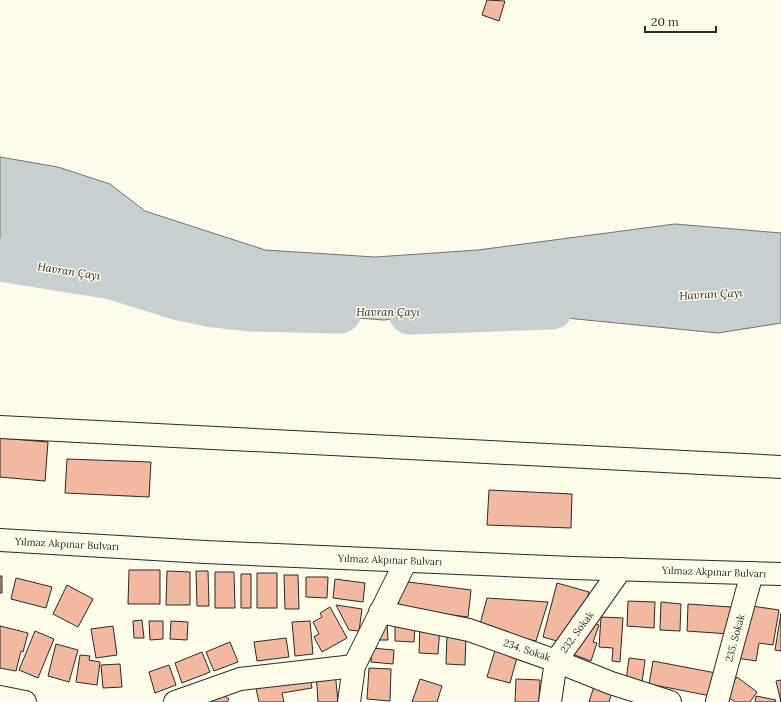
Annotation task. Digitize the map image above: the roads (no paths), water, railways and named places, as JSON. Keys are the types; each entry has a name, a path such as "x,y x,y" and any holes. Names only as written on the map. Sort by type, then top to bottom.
{"street":[{"path":"0,427 781,467"},
{"name":"Yılmaz Akpınar Bulvarı","path":"0,540 213,552 781,574"},
{"path":"349,702 354,666 406,560"},
{"name":"232. Sokak","path":"550,702 556,661 621,569"},
{"name":"235. Sokak","path":"717,702 752,573"},
{"name":"234. Sokak","path":"380,612 469,630 556,661 629,696 670,702"},
{"path":"175,702 240,678 354,666"},
{"path":"0,697 25,702"}],"water":[{"path":"0,157 58,167 110,184 145,211 265,250 375,257 478,250 675,224 781,233 781,323 718,333 485,310 384,320 292,313 212,293 31,278 0,267"}],"waterway":[{"name":"Havran Çayı","path":"0,260 112,278 179,299 213,306 249,310 340,312"},
{"name":"Havran Çayı","path":"410,313 552,308"}]}
